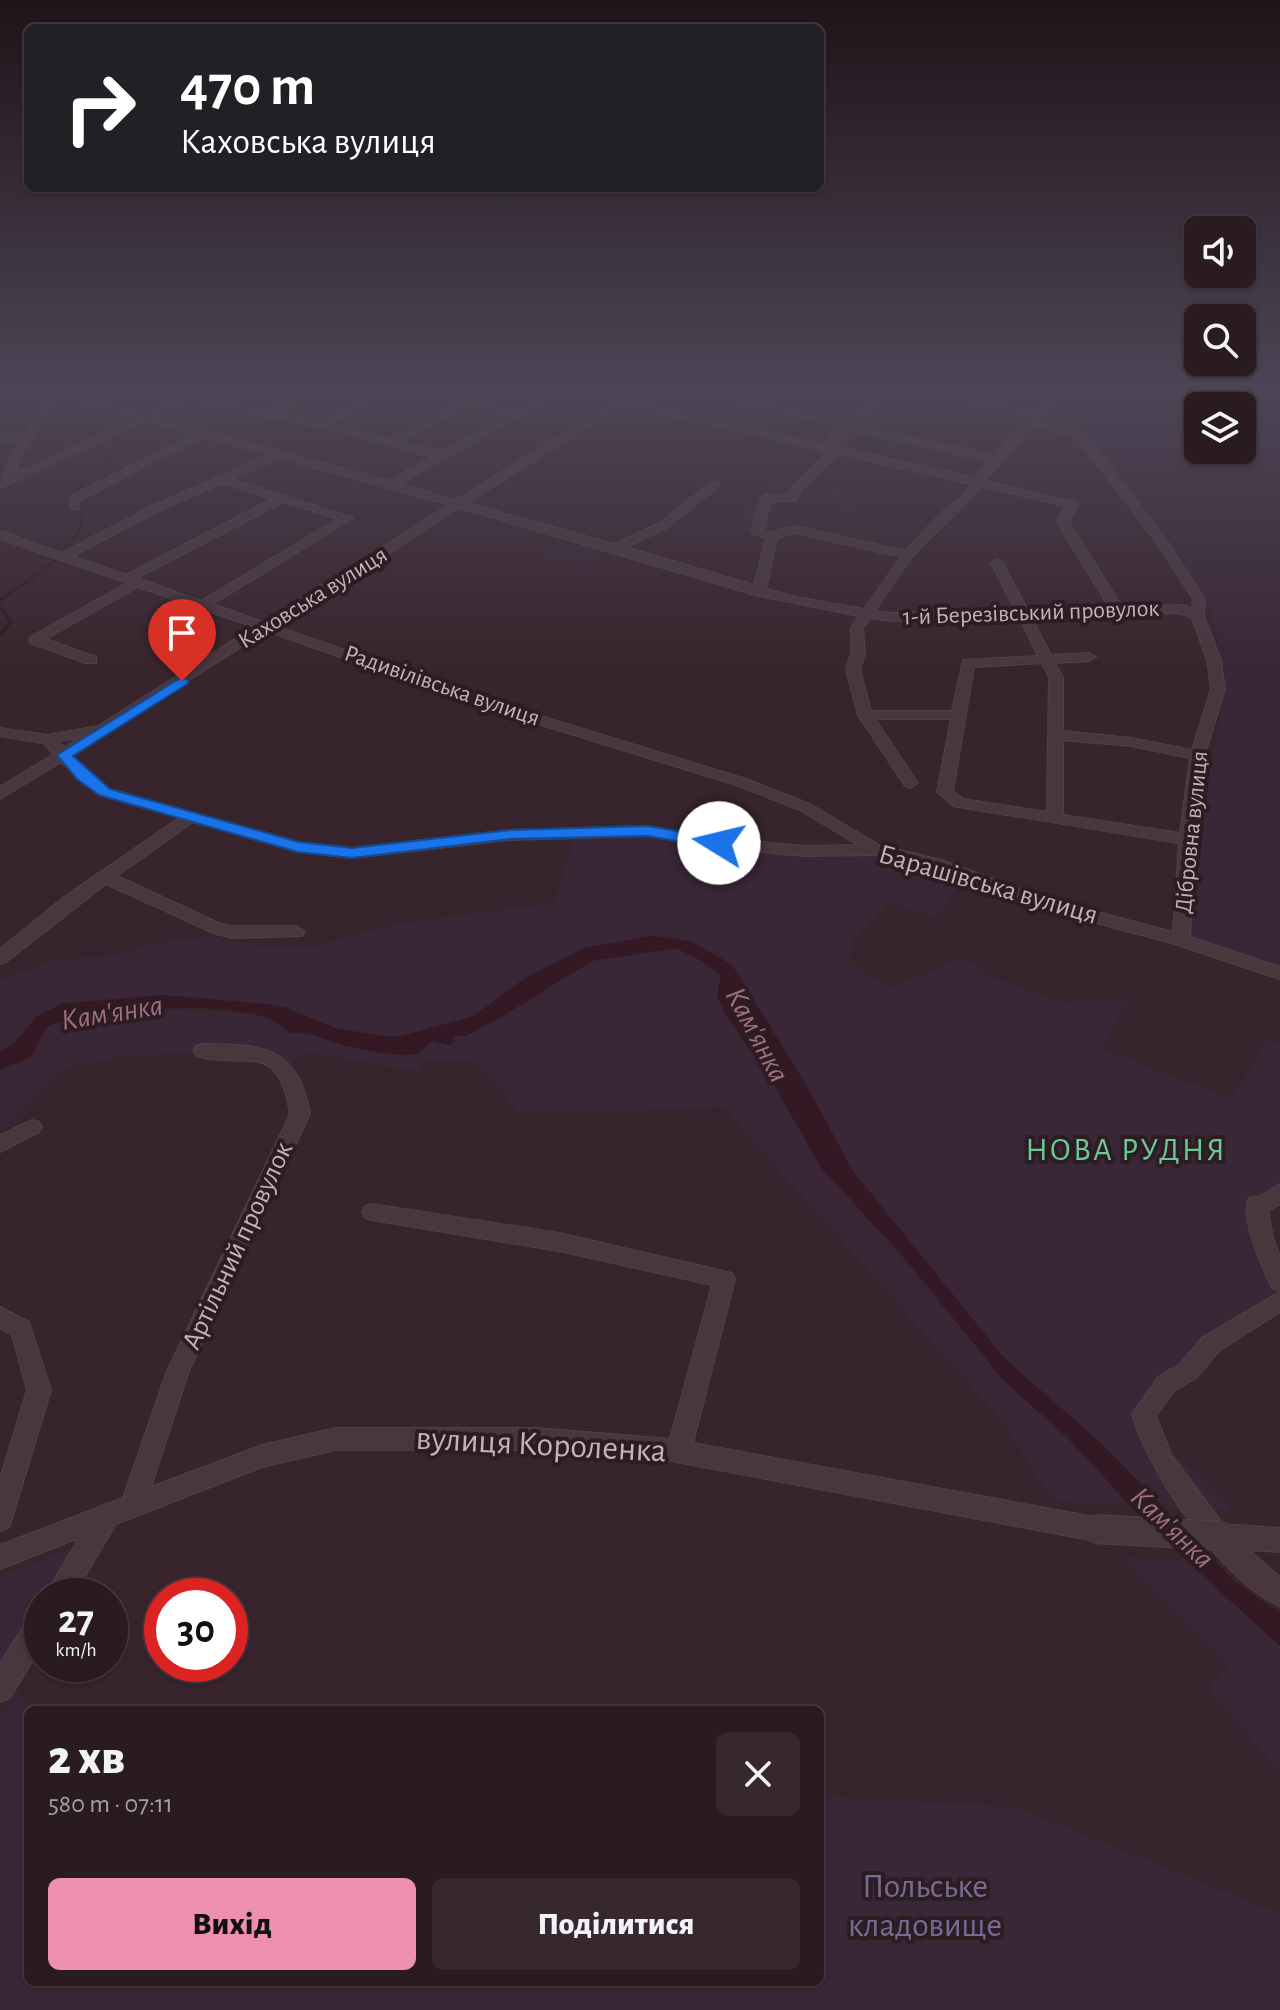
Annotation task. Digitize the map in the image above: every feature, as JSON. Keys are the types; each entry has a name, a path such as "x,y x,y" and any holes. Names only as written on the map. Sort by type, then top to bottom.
{"street":[{"path":"75,507 74,499 107,482"},
{"path":"63,557 213,482"},
{"path":"203,605 347,518 230,482"},
{"name":"1-й Березівський провулок","path":"379,482 759,592 864,614 890,617 1025,615 1182,609 1198,616"},
{"path":"390,485 396,482"},
{"name":"Каховська вулиця","path":"0,794 496,482"},
{"path":"802,482 792,499 766,498 757,533 772,536 795,529 908,555"},
{"path":"910,783 865,715 853,662 858,654 857,628 908,555 953,507 964,501 976,482 1072,504 1063,522 1118,611"},
{"name":"Дібровна вулиця","path":"1116,482 1199,599 1198,616 1214,660 1218,689 1198,755 1187,839 1181,940"},
{"path":"615,548 664,525 715,484"},
{"path":"91,660 35,640 133,580 282,498"},
{"name":"Радивілівська вулиця","path":"0,535 491,705 773,794 805,807 851,837 879,850"},
{"path":"759,592 772,536"},
{"path":"997,563 1049,659 1058,692 1055,815"},
{"path":"1089,657 968,663 945,792 958,803 1055,815 1187,839"},
{"path":"865,715 959,715"},
{"path":"0,732 48,739 105,729"},
{"path":"1058,735 1131,742 1198,755"},
{"name":"Барашівська вулиця","path":"48,739 82,775 104,792 298,847 352,853 510,835 647,831 719,843 879,850 935,864 1039,902 1181,940 1280,973"},
{"path":"0,958 105,877 189,818"},
{"path":"833,850 850,845 851,837"},
{"path":"105,877 216,928 233,932 296,932"},
{"name":"Артільний провулок","path":"132,1507 178,1371 300,1114 293,1081 284,1069 258,1051 203,1051"},
{"path":"0,1144 32,1127"},
{"path":"1280,1192 1265,1204 1256,1204 1262,1238 1280,1282"},
{"path":"372,1212 559,1242 724,1279 679,1451"},
{"path":"1280,1301 1211,1344 1188,1371 1166,1384 1144,1414 1147,1435 1163,1465 1253,1574 1280,1593"},
{"path":"0,1316 21,1329 39,1390 0,1519"},
{"name":"вулиця Короленка","path":"0,1557 262,1456 336,1439 537,1439 650,1446 1095,1529 1280,1540"},
{"path":"69,1578 107,1517"},
{"path":"0,1688 24,1650"}],"green space":[{"path":"778,482 800,483 789,497 757,502 751,510 760,511 754,533 735,531 738,518"},
{"path":"1122,482 1280,482 1280,973 1181,940 1226,679 1209,605"},
{"path":"831,487 860,494 851,524 825,521 809,533 797,528 800,516 832,518 851,514 849,508 839,506 848,502 820,499 821,493 828,493"},
{"path":"560,541 603,552 582,568 539,556"},
{"path":"647,831 719,843 879,850 967,878 936,917 889,903 852,942 849,963 891,987 964,959 998,979 1062,1002 1130,998 1102,1049 1232,1099 1267,1038 1280,1044 1280,1192 1265,1204 1280,1282 1280,1301 1166,1384 1147,1435 1201,1475 1232,1511 1171,1508 1159,1501 1102,1444 1005,1359 852,1170 808,1088 732,965 672,936 584,948 524,979 474,1016 402,1036 389,1037 335,1028 287,1008 266,1004 163,995 61,1004 0,1052 0,980 40,965 65,959 108,957 139,946 207,936 261,946 311,947 396,924 554,903 576,833"},
{"path":"676,948 700,960 721,976 717,997 725,1013 777,1090 813,1155 973,1342 1098,1469 1124,1502 1074,1503 1052,1495 1004,1423 722,1106 605,1113 519,1112 475,1062 423,1062 421,1072 304,1052 284,1069 258,1051 123,1056 67,1068 0,1131 0,1070 30,1058 48,1026 64,1020 151,1009 253,1014 278,1023 291,1033 325,1038 385,1054 403,1055 419,1051 432,1040 443,1043 460,1034 466,1036 589,962 626,953"},
{"path":"84,1544 62,1578 24,1578 24,1640 0,1681 0,1576"},
{"path":"1120,1557 1178,1560 1195,1566 1280,1646 1280,1772 1207,1688 1228,1666"},
{"name":"Польське кладовище","path":"17,1693 30,1706 24,1706 24,1986 824,1986 824,1796 1016,1807 1280,1914 1280,2010 0,2010 0,1717"}],"water":[{"name":"Кам'янка","path":"652,936 693,942 732,965 808,1088 852,1170 1005,1359 1102,1444 1236,1583 1280,1613 1280,1646 1154,1531 1069,1439 1004,1381 904,1257 822,1169 777,1090 725,1013 717,997 721,976 700,960 676,948 592,961 500,1018 466,1036 454,1036 455,1042 449,1045 432,1041 418,1054 374,1051 313,1035 291,1033 269,1019 244,1012 156,1009 95,1015 48,1026 30,1058 0,1070 0,1052 17,1041 36,1017 61,1004 163,995 266,1004 287,1008 335,1028 389,1037 402,1036 474,1016 524,979 584,948"}],"waterway":[{"path":"26,582 59,556 77,534 81,508 75,495 84,482"},
{"path":"0,600 29,580"},
{"path":"0,607 11,622 0,634"}],"district":[{"name":"НОВА РУДНЯ","path":"1126,1150"}],"route":[{"path":"182,681 64,755 82,775 104,792 298,847 352,853 510,835 647,831 719,843"}]}
